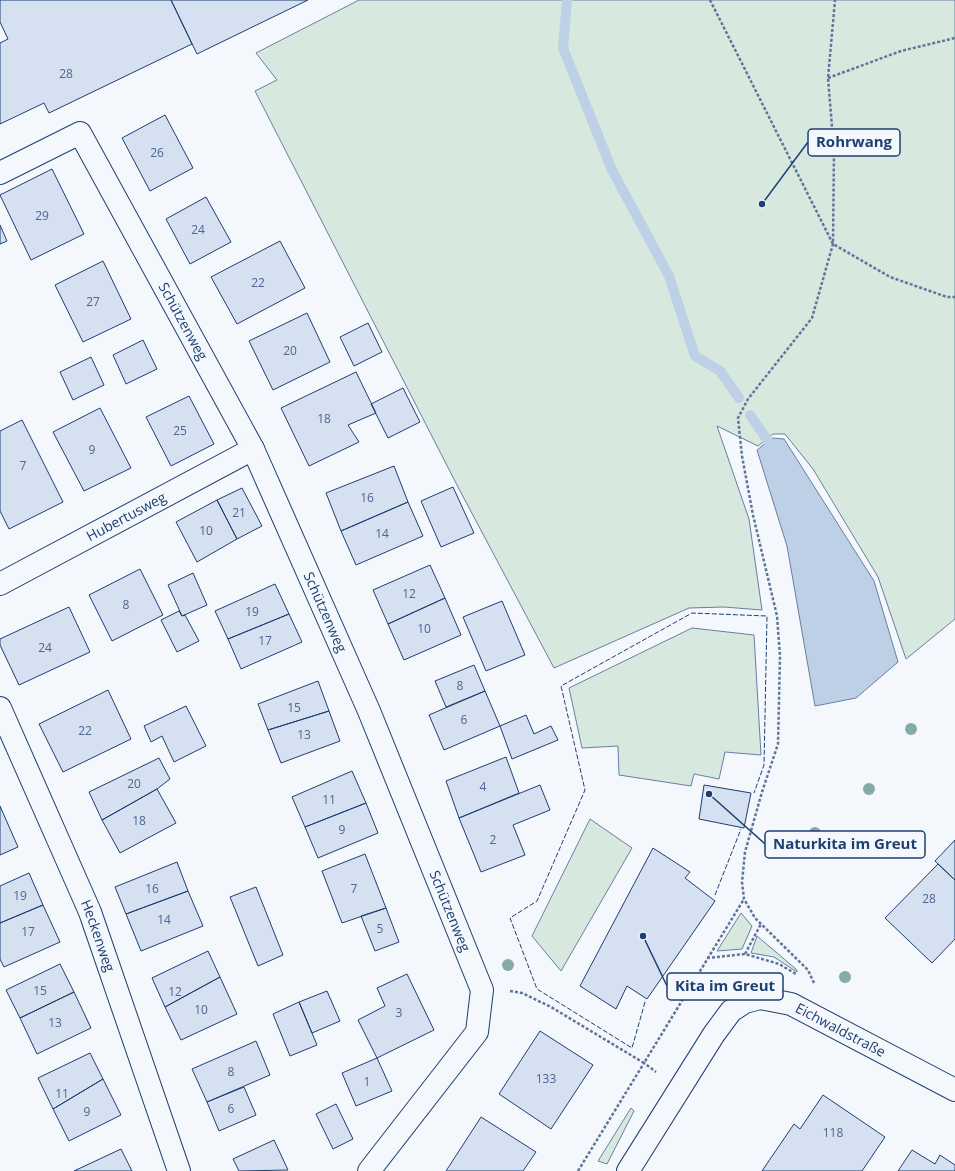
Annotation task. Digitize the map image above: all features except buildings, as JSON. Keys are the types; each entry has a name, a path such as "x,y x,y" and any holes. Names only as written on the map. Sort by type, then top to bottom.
{"street":[{"name":"Schützenweg","path":"0,173 80,133 253,449 369,711 482,990 477,1032 370,1171"},
{"name":"Hubertusweg","path":"0,584 253,449"},
{"name":"Heckenweg","path":"0,708 90,912 179,1171"},
{"name":"Eichwaldstraße","path":"628,1171 731,1011 745,1002 760,998 776,1000 797,1006 955,1090"}],"path":[{"path":"710,0 833,244 890,277 947,297 955,297"},
{"path":"808,981 814,985 808,970 760,924 744,899 742,882 745,852 762,792 778,744 780,656 777,616 753,515 742,456 738,418 748,399 812,318 833,244 834,151 828,78 835,0"},
{"path":"828,78 901,51 955,38"},
{"path":"578,1171 744,899"},
{"path":"745,954 760,924"},
{"path":"707,958 745,954 778,964 802,978"},
{"path":"482,990 498,989 522,993 551,1007 644,1063 679,1091"}],"shaded area":[{"path":"359,0 955,0 955,619 906,659 878,577 813,469 785,434 773,434 758,446 717,426 749,519 762,610 724,607 689,608 554,668 458,487 255,91 277,80 256,53"},
{"path":"692,628 754,635 761,755 725,752 719,779 694,774 691,786 619,775 618,746 582,748 569,688"},
{"path":"590,819 632,848 561,971 532,936"},
{"path":"741,913 752,926 742,949 717,951"},
{"path":"757,936 797,970 797,972 774,957 751,953"},
{"path":"631,1108 634,1111 607,1164 598,1161"}],"water":[{"path":"772,438 784,439 874,581 898,662 856,698 815,706 787,546 757,450"}],"waterway":[{"path":"567,0 563,48 612,170 669,276 695,356 720,371 739,398"},
{"path":"750,415 768,441"}],"fence":[{"path":"645,1002 632,1048 537,989 510,918 537,901 585,790 561,686 692,613 767,616 764,765 754,793"},
{"path":"715,895 741,829"}],"place":[{"name":"Rohrwang","path":"762,204"},
{"name":"Naturkita im Greut","path":"709,794"},
{"name":"Kita im Greut","path":"643,936"}]}
